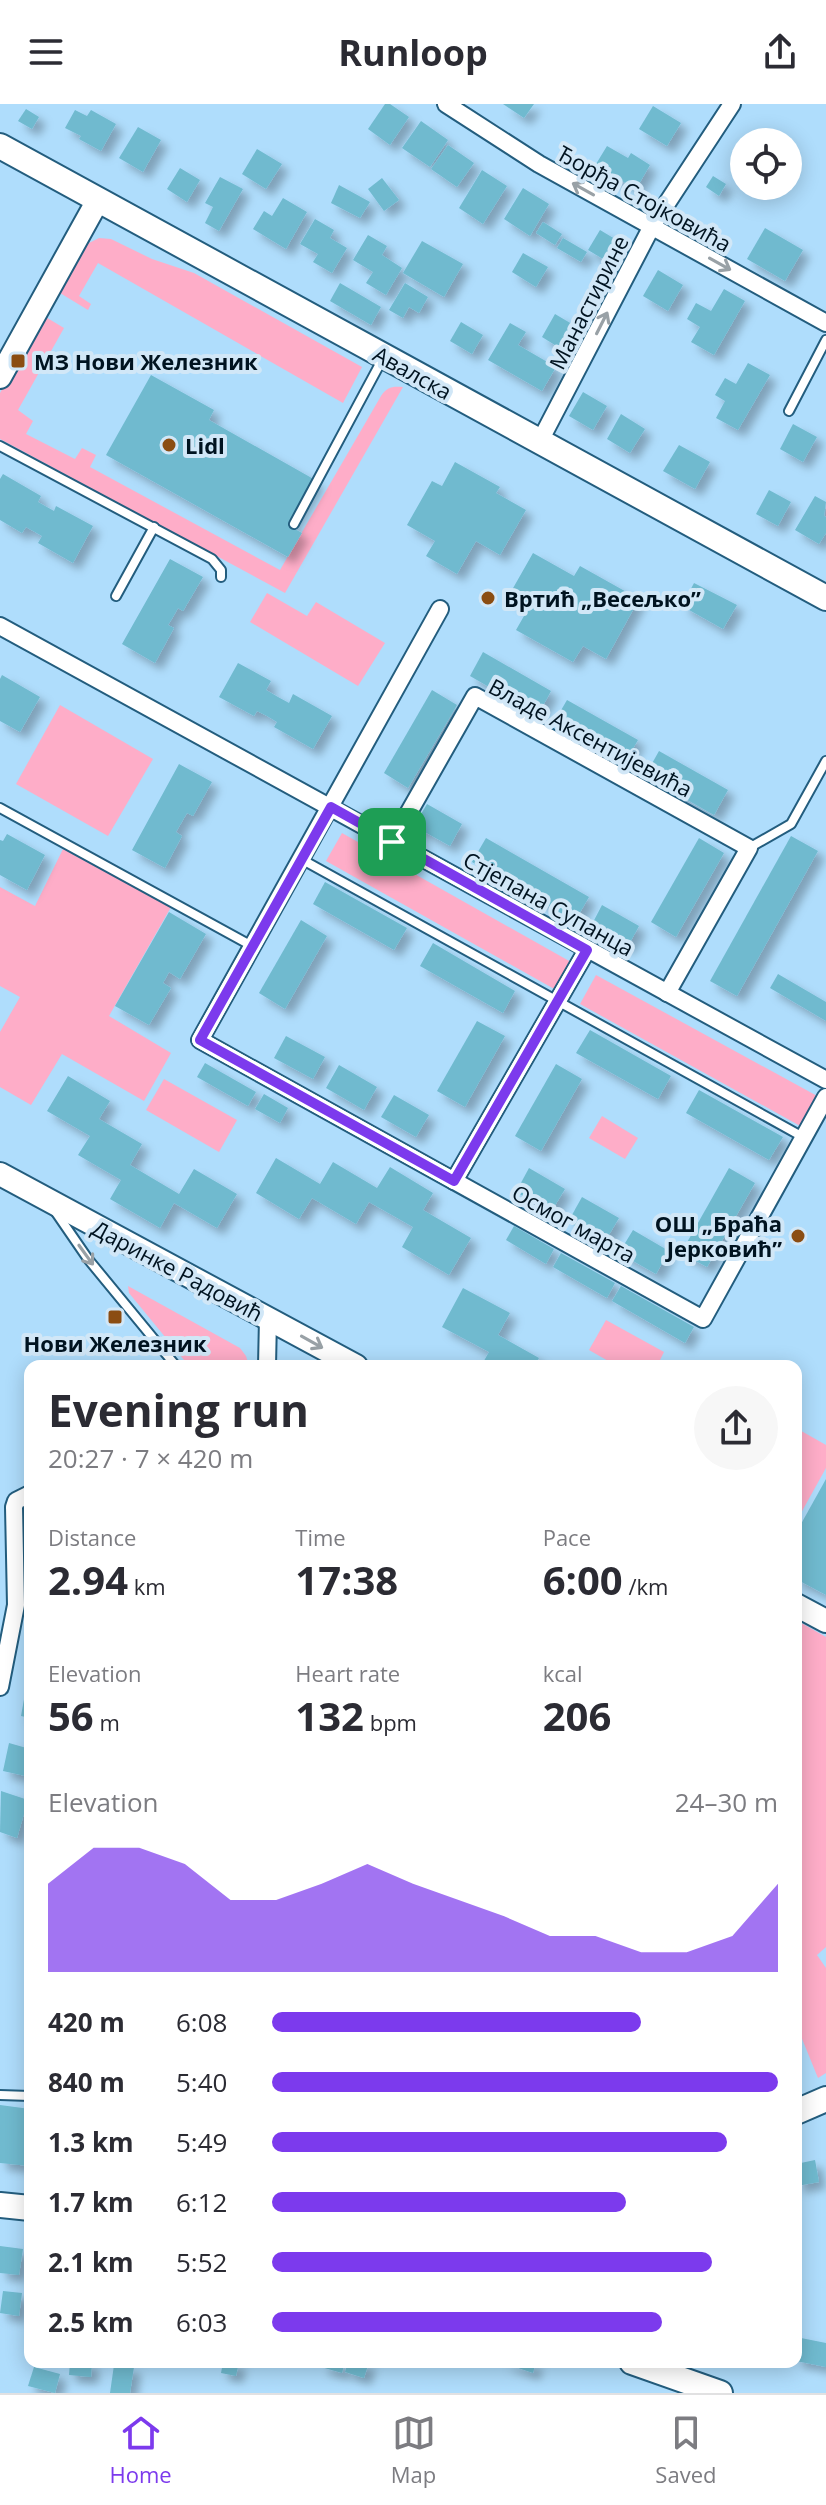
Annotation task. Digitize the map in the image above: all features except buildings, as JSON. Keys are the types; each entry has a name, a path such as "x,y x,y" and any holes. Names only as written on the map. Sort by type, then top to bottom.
{"main road":[{"name":"Авалска","path":"0,146 826,598"},
{"path":"802,2109 826,2099"},
{"path":"0,2205 24,2207"},
{"path":"649,2368 720,2393"}],"street":[{"name":"Ђорђа Стојковића","path":"446,104 506,144 826,323"},
{"name":"Манастирине","path":"540,441 652,226 732,104"},
{"path":"1,374 98,200"},
{"name":"Осмог марта","path":"440,609 200,1040 703,1319 826,1097"},
{"name":"Стјепана Супанца","path":"0,626 825,1078"},
{"name":"Владе Аксентијевића","path":"392,842 475,696 749,848"},
{"path":"667,993 749,848"},
{"path":"454,1181 587,950"},
{"name":"Даринке Радовић","path":"0,1174 345,1360"},
{"path":"267,1360 268,1318"},
{"path":"0,1687 14,1507 16,1501 24,1497"},
{"path":"802,1608 826,1621"}],"lane":[{"path":"789,411 826,340"},
{"path":"294,524 385,356"},
{"path":"0,446 212,559 221,570 221,577"},
{"path":"116,596 154,527"},
{"path":"749,848 791,824 826,761"},
{"path":"0,808 252,946"},
{"path":"301,859 803,1137"},
{"path":"47,1201 88,1259 171,1360"},
{"path":"0,2095 24,2096"}],"shaded area":[{"path":"99,238 111,239 152,259 194,273 362,367 343,403 98,263 79,296 91,304 88,310 60,293 87,244"},
{"path":"44,316 64,328 18,410 33,421 26,434 75,459 82,448 96,455 90,467 280,570 381,396 390,388 403,387 285,593 0,439 0,393"},
{"path":"267,593 307,616 316,602 385,643 358,686 250,622"},
{"path":"60,705 153,759 108,836 16,784"},
{"path":"342,833 571,962 556,990 326,861"},
{"path":"63,849 171,907 109,1016 171,1053 144,1101 62,1054 31,1105 0,1087 0,1032 20,997 0,986 0,887 35,906"},
{"path":"596,975 819,1097 802,1127 580,1004"},
{"path":"164,1079 237,1120 219,1152 146,1110"},
{"path":"602,1116 638,1138 625,1159 589,1138"},
{"path":"128,1286 240,1348 247,1360 184,1360 129,1293"},
{"path":"606,1320 664,1352 660,1360 606,1360 589,1350"},
{"path":"802,1431 826,1445 826,1468 802,1511"},
{"path":"802,1623 826,1637 826,1947 817,1955 826,1968 826,2073 818,2078 802,2039"}],"place":[{"name":"МЗ Нови Железник","path":"18,361"},
{"name":"Lidl","path":"169,445"},
{"name":"Вртић „Весељко”","path":"488,598"},
{"name":"ОШ „Браћа Јерковић”","path":"798,1236"},
{"name":"Нови Железник","path":"115,1317"}],"route":[{"path":"331,807 392,842 587,950 454,1181 200,1040 331,807"}]}
